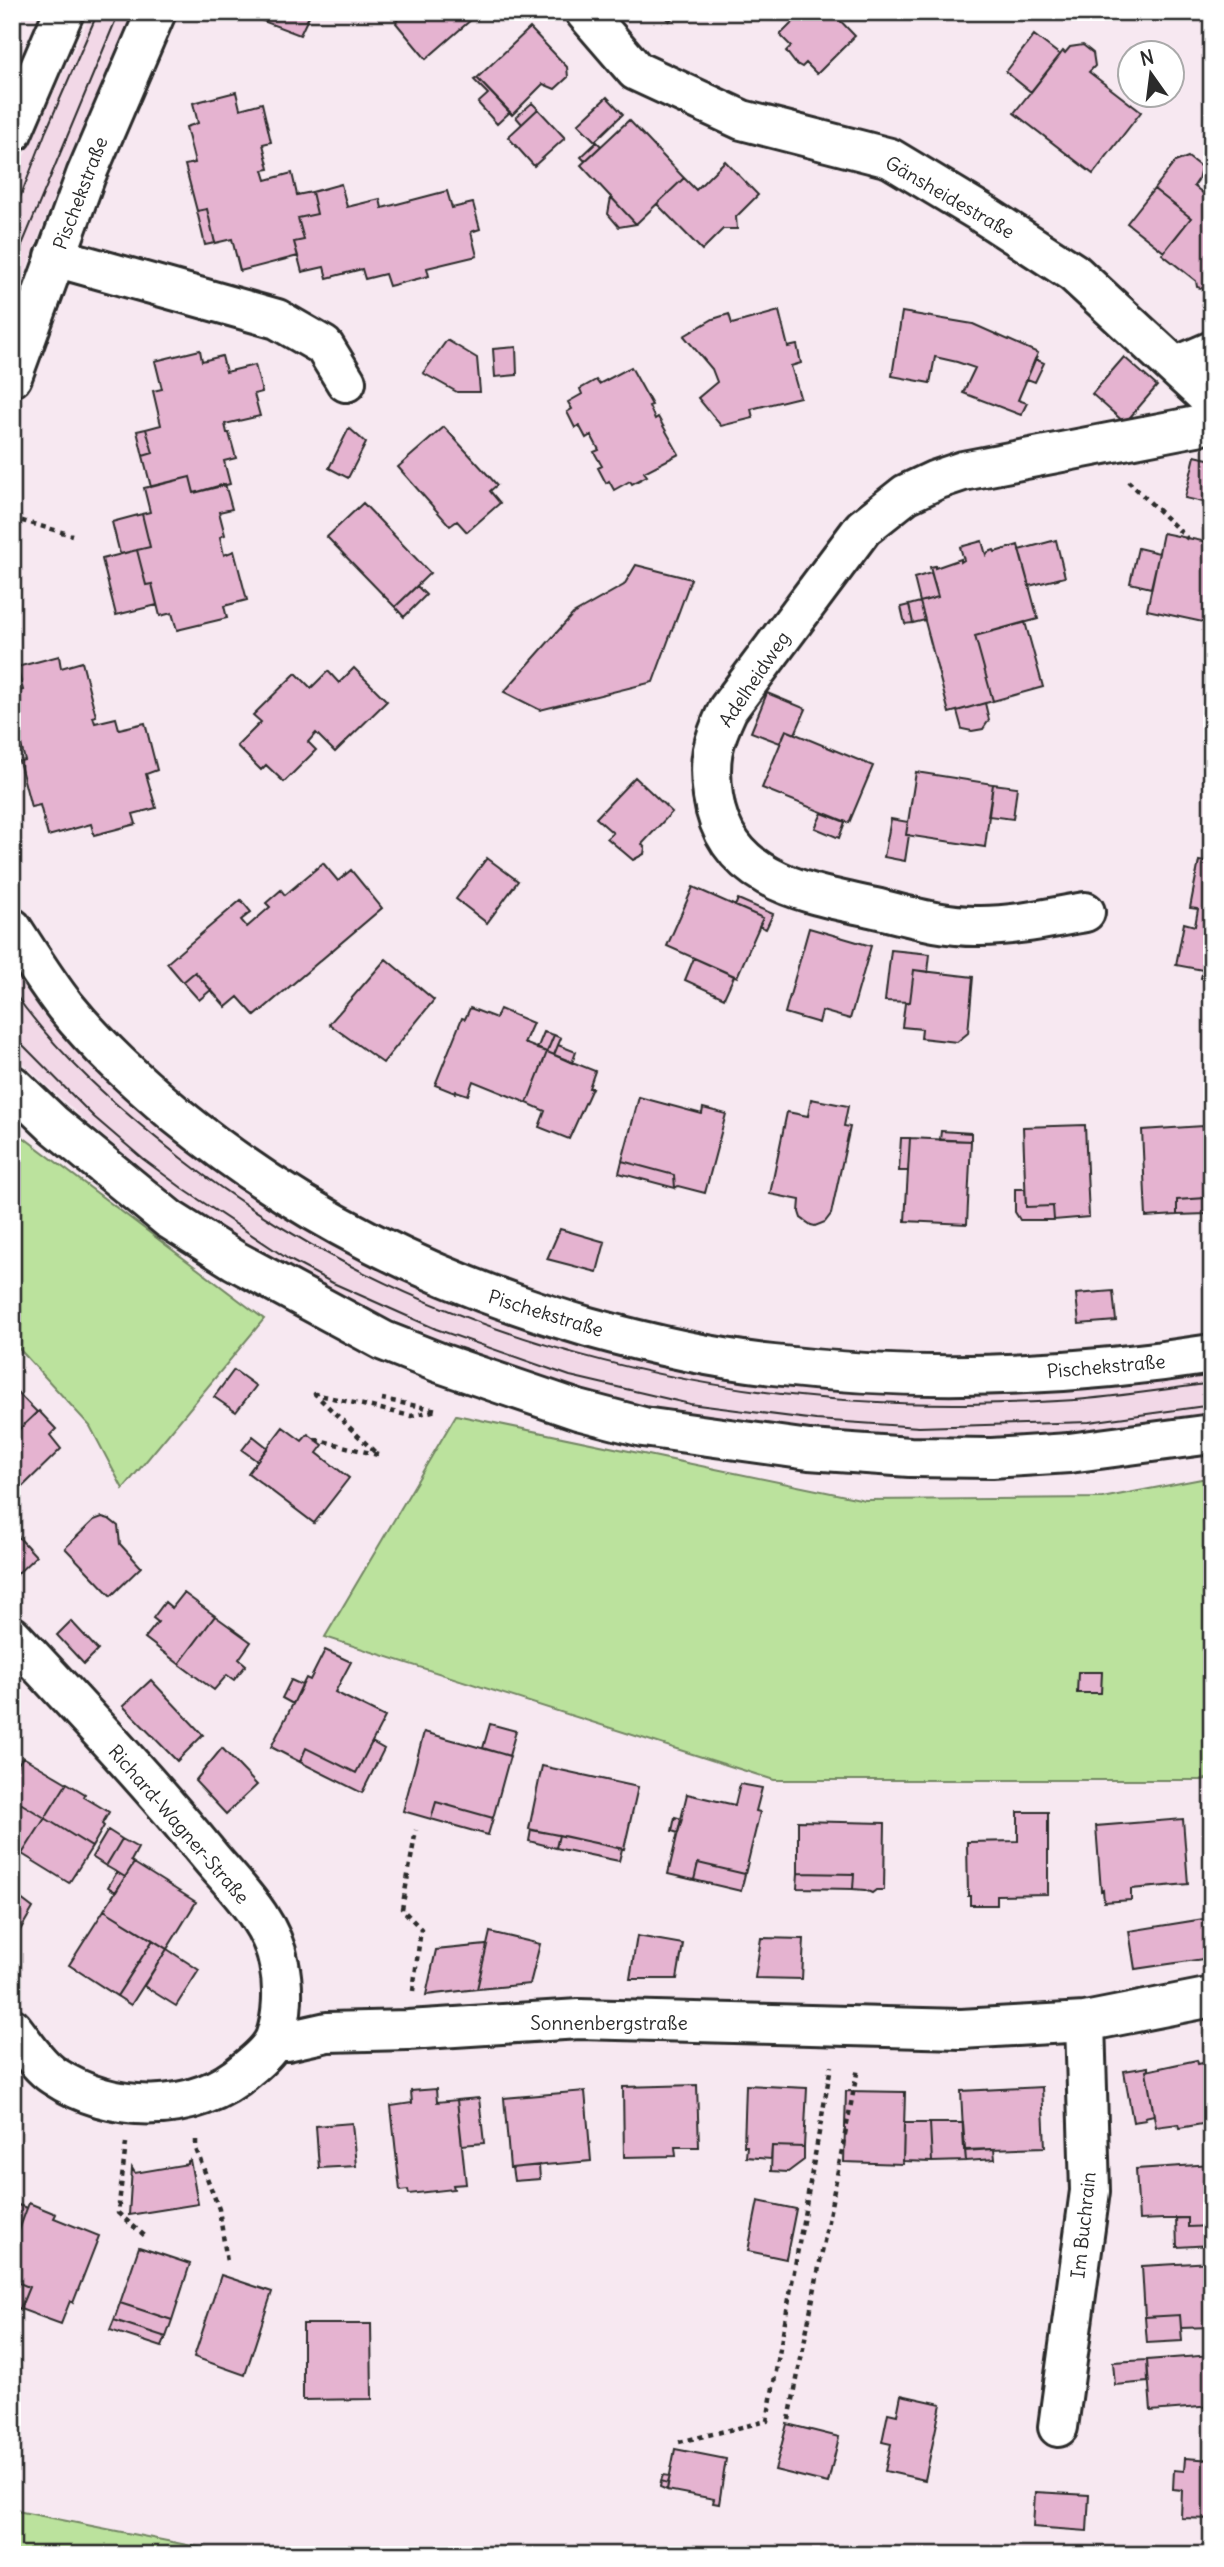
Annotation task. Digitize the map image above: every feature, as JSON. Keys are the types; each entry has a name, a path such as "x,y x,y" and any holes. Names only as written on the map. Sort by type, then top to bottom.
{"street":[{"path":"12,134 64,12"},
{"name":"Pischekstraße","path":"12,377 91,163 156,12"},
{"name":"Gänsheidestraße","path":"585,12 636,71 742,120 890,158 960,200 1074,272 1212,401"},
{"path":"55,257 278,319 324,346 346,382"},
{"path":"1177,366 1212,351"},
{"name":"Adelheidweg","path":"1085,912 1019,924 977,927 943,923 789,887 757,869 731,846 716,817 709,761 728,709 863,528 906,494 963,471 1212,423"},
{"name":"Pischekstraße","path":"12,928 65,1006 96,1040 142,1086 205,1138 250,1172 325,1219 414,1264 482,1293 611,1333 709,1356 847,1372 994,1375 1147,1364 1212,1354"},
{"path":"12,1085 53,1124 169,1219 268,1280 384,1341 579,1410 643,1427 809,1450 910,1457 992,1458 1069,1453 1154,1444 1212,1434"},
{"name":"Richard-Wagner-Straße","path":"12,1636 170,1807 264,1925 279,1964 281,2002 274,2040"},
{"name":"Sonnenbergstraße","path":"274,2040 287,2041 327,2032 408,2030 579,2019 961,2029 1086,2022 1212,1997"},
{"name":"Im Buchrain","path":"1058,2427 1090,2191 1086,2022"},
{"path":"12,2028 51,2074 71,2086 130,2104 152,2106 195,2098 236,2080 260,2058 274,2040"}],"path":[{"path":"1091,447 1188,538"},
{"path":"12,549 17,538 15,519 72,535"},
{"path":"315,1439 378,1455 315,1394 411,1416 437,1410 382,1399"},
{"path":"408,2030 421,1929 402,1909 416,1830"},
{"path":"789,2420 852,2027"},
{"path":"679,2442 767,2421 852,2027"},
{"path":"130,2104 118,2213 145,2236"},
{"path":"195,2149 219,2208 227,2262"}],"shaded area":[{"path":"92,12 135,12 66,164 12,307 12,187"},
{"path":"12,969 66,1041 107,1082 146,1117 257,1202 358,1256 435,1293 509,1322 587,1347 658,1364 950,1394 1015,1394 1069,1390 1212,1372 1212,1414 1025,1435 916,1436 794,1427 700,1416 603,1395 526,1374 384,1316 281,1266 198,1213 157,1181 79,1115 12,1050"}],"green space":[{"path":"12,1125 19,1134 264,1319 123,1489 90,1426 12,1341"},
{"path":"456,1415 865,1500 1102,1498 1212,1477 1212,1778 774,1780 325,1637"},
{"path":"12,2510 237,2555 12,2555"}],"building":[{"path":"243,12 311,12 300,35 242,13"},
{"path":"401,12 480,12 426,59 396,23"},
{"path":"660,12 679,12 669,21"},
{"path":"803,12 832,12 855,36 817,74 806,63 802,67 795,63 786,51 791,46 780,35"},
{"path":"530,28 567,67 568,77 555,89 543,84 512,115 477,78"},
{"path":"1034,35 1060,55 1031,92 1006,72"},
{"path":"1083,45 1093,53 1095,66 1089,72 1116,93 1116,108 1136,108 1141,112 1093,174 1014,113 1063,51 1065,53 1070,47"},
{"path":"477,78 510,112 497,124 478,103 488,94 474,80"},
{"path":"236,92 240,109 262,103 271,142 263,144 269,169 263,170 266,180 292,173 297,195 312,192 317,214 298,218 304,240 294,242 298,256 240,271 232,239 215,243 207,209 197,211 185,165 195,163 186,127 198,123 193,103"},
{"path":"607,97 623,114 595,141 578,124"},
{"path":"532,103 538,109 522,124 516,117"},
{"path":"538,109 565,138 534,166 508,137"},
{"path":"629,120 684,178 636,224 581,165"},
{"path":"597,142 601,146 585,161 581,157"},
{"path":"1188,157 1201,167 1194,186 1208,197 1210,193 1212,195 1212,288 1208,290 1197,287 1196,281 1162,254 1191,218 1154,189 1175,162"},
{"path":"725,161 758,195 736,217 737,229 723,229 702,250 657,204 684,178 696,190"},
{"path":"341,184 347,207 380,199 382,208 447,191 452,208 473,203 480,229 471,232 477,256 427,268 429,276 389,286 385,274 365,279 362,269 327,278 324,267 302,272 294,242 304,240 298,218 317,214 312,192"},
{"path":"1154,189 1191,218 1164,252 1127,223"},
{"path":"611,197 636,224 619,227 608,214"},
{"path":"207,209 215,243 205,245 197,211"},
{"path":"779,311 788,347 797,345 801,363 791,366 800,397 751,409 753,418 721,426 698,398 717,382 712,369 684,336 713,319 729,314 732,324"},
{"path":"902,312 973,324 1038,353 1018,400 1027,403 1021,415 963,393 975,368 957,362 935,357 930,383 892,376"},
{"path":"447,340 477,358 480,392 457,392 423,373"},
{"path":"516,347 517,375 495,377 493,349"},
{"path":"200,350 202,361 222,356 226,372 255,365 262,392 254,394 260,416 225,424 236,458 224,461 230,484 194,493 190,477 151,487 143,456 153,453 146,429 161,425 153,391 162,389 155,361"},
{"path":"1124,357 1157,386 1125,423 1092,394"},
{"path":"1035,359 1044,363 1035,382 1027,379"},
{"path":"631,367 652,405 649,406 655,419 658,417 679,454 644,472 647,476 614,490 609,481 606,483 598,468 602,466 594,452 599,450 591,435 586,438 579,425 575,428 567,412 572,409 568,402 582,394 580,389 596,380 599,384"},
{"path":"444,427 497,485 490,491 500,503 467,532 457,521 450,526 398,467"},
{"path":"349,428 366,443 348,478 329,468"},
{"path":"146,429 153,453 143,456 137,431"},
{"path":"1195,456 1212,460 1212,504 1185,498"},
{"path":"190,477 194,493 225,484 232,509 219,512 225,535 220,537 224,555 234,551 247,600 224,606 227,618 177,630 172,613 160,616 152,584 146,585 137,550 150,547 142,514 150,512 144,488"},
{"path":"363,503 430,573 395,607 327,537"},
{"path":"142,514 150,547 120,554 112,522"},
{"path":"1163,533 1212,543 1212,624 1147,610"},
{"path":"1056,540 1065,577 1029,586 1019,550"},
{"path":"982,541 986,555 994,550 995,552 1018,545 1038,619 975,636 993,701 949,713 920,602 938,597 930,567 935,568 961,559 961,562 964,560 960,547"},
{"path":"1138,548 1159,553 1151,588 1130,583"},
{"path":"137,550 146,585 152,584 157,605 116,615 102,559"},
{"path":"636,565 691,579 653,682 540,710 504,692 573,614 624,585"},
{"path":"931,573 938,597 920,602 914,578"},
{"path":"417,586 426,595 404,617 395,607"},
{"path":"920,602 925,620 913,623 909,605"},
{"path":"909,605 913,623 905,624 901,607"},
{"path":"1025,622 1043,687 993,701 975,636"},
{"path":"59,656 61,668 82,662 96,716 93,717 95,723 116,718 119,729 145,723 157,770 146,774 156,808 133,814 136,824 94,835 91,824 48,836 40,805 31,807 19,761 25,760 16,727 21,726 12,693 23,690 17,667"},
{"path":"354,668 387,701 335,752 316,733 308,742 316,750 284,782 266,765 261,770 237,746 261,722 253,715 296,673 311,688 328,671 339,683"},
{"path":"12,693 19,717 12,719"},
{"path":"767,693 806,709 795,734 786,730 780,743 751,732"},
{"path":"985,703 989,720 983,729 962,729 957,711"},
{"path":"786,730 873,766 849,823 762,788"},
{"path":"916,772 993,784 985,847 906,835"},
{"path":"635,777 672,812 642,844 645,848 644,854 633,860 607,838 613,833 596,818"},
{"path":"993,784 1017,787 1013,819 988,816"},
{"path":"822,813 845,822 839,838 815,828"},
{"path":"891,819 908,822 905,861 884,857"},
{"path":"487,858 518,881 487,923 456,899"},
{"path":"1199,861 1212,863 1212,980 1201,978 1203,970 1176,965 1184,923 1195,926 1198,909 1190,908"},
{"path":"323,863 338,881 351,870 382,908 255,1016 238,997 226,1007 195,972 183,982 167,963 241,900 251,912 241,920 247,927 270,907 266,903 281,890 285,895"},
{"path":"693,887 763,918 737,977 667,946"},
{"path":"738,899 773,914 766,929 759,926 763,918 735,906"},
{"path":"809,928 871,946 850,1019 822,1011 819,1023 785,1013"},
{"path":"891,950 930,954 928,972 914,970 910,1002 885,1001"},
{"path":"694,958 734,976 724,998 685,980"},
{"path":"386,959 434,1000 383,1063 329,1024"},
{"path":"914,970 973,977 968,1033 957,1042 921,1038 922,1029 902,1027 905,1003 910,1002"},
{"path":"195,972 211,990 199,1000 183,982"},
{"path":"470,1008 496,1018 500,1009 533,1023 524,1043 547,1052 527,1103 473,1081 468,1095 435,1085 462,1018 465,1019"},
{"path":"544,1032 554,1035 547,1052 537,1049"},
{"path":"554,1035 561,1038 554,1055 547,1052"},
{"path":"558,1045 576,1052 572,1063 554,1055"},
{"path":"547,1052 595,1071 589,1088 592,1088 569,1139 539,1127 545,1111 527,1103"},
{"path":"639,1097 702,1114 703,1108 726,1114 705,1193 678,1186 675,1188 674,1175 622,1161"},
{"path":"811,1099 848,1106 844,1126 850,1127 831,1214 825,1222 815,1226 801,1218 800,1200 770,1194 787,1112 808,1116"},
{"path":"1085,1125 1089,1217 1054,1220 1053,1206 1026,1207 1023,1127"},
{"path":"1203,1126 1206,1198 1177,1200 1177,1215 1146,1217 1142,1130"},
{"path":"1203,1126 1212,1126 1212,1146 1204,1146"},
{"path":"941,1131 971,1133 971,1141 940,1140"},
{"path":"901,1138 910,1138 908,1171 899,1171"},
{"path":"910,1138 971,1141 967,1224 905,1221"},
{"path":"622,1161 674,1175 675,1188 619,1173"},
{"path":"1015,1189 1025,1189 1026,1207 1053,1206 1054,1220 1020,1220 1015,1212"},
{"path":"1206,1198 1207,1214 1177,1215 1177,1200"},
{"path":"560,1229 605,1242 597,1272 547,1259"},
{"path":"1212,1276 1212,1300 1207,1278"},
{"path":"1113,1291 1116,1321 1079,1324 1076,1294"},
{"path":"234,1370 256,1386 236,1412 214,1397"},
{"path":"12,1387 37,1412 12,1436"},
{"path":"39,1411 56,1429 50,1435 61,1449 19,1490 12,1483 12,1436"},
{"path":"283,1427 302,1441 308,1434 323,1445 317,1453 349,1478 314,1523 248,1473"},
{"path":"253,1436 268,1448 257,1461 242,1450"},
{"path":"102,1517 118,1526 120,1544 141,1567 111,1596 65,1548 94,1520"},
{"path":"12,1530 36,1556 12,1579"},
{"path":"184,1593 215,1616 179,1664 145,1638 158,1622 153,1618 165,1602 172,1608"},
{"path":"215,1616 251,1642 239,1659 246,1665 234,1680 227,1675 214,1690 179,1664"},
{"path":"71,1621 98,1650 84,1664 57,1635"},
{"path":"325,1650 351,1662 335,1692 385,1717 356,1773 306,1748 300,1762 271,1747 306,1678 310,1680"},
{"path":"1078,1672 1102,1672 1101,1693 1077,1693"},
{"path":"151,1680 203,1735 177,1761 123,1706"},
{"path":"291,1680 302,1685 293,1704 282,1698"},
{"path":"490,1724 516,1731 509,1756 483,1748"},
{"path":"424,1732 510,1756 493,1818 436,1802 431,1819 403,1811"},
{"path":"372,1742 384,1749 362,1793 300,1762 306,1748 356,1773"},
{"path":"222,1748 257,1785 226,1814 195,1781"},
{"path":"23,1757 67,1783 45,1818 12,1798 12,1767 15,1768"},
{"path":"542,1766 638,1787 624,1849 529,1829"},
{"path":"67,1783 109,1812 92,1847 45,1818"},
{"path":"740,1784 762,1788 756,1811 760,1812 745,1874 698,1863 694,1880 668,1874 687,1794 735,1805"},
{"path":"12,1798 45,1818 22,1854 12,1848"},
{"path":"436,1802 493,1818 488,1835 431,1819"},
{"path":"1018,1812 1048,1812 1048,1894 997,1895 997,1905 970,1905 967,1842 1018,1841"},
{"path":"675,1817 682,1819 678,1833 672,1831"},
{"path":"45,1818 92,1847 69,1883 22,1854"},
{"path":"1183,1819 1188,1884 1131,1889 1131,1900 1104,1902 1096,1826"},
{"path":"798,1821 885,1823 884,1890 872,1893 853,1889 854,1874 798,1873"},
{"path":"108,1830 122,1839 106,1866 92,1857"},
{"path":"531,1830 559,1835 556,1848 529,1841"},
{"path":"559,1835 622,1849 619,1861 556,1848"},
{"path":"122,1839 138,1848 131,1861 134,1863 125,1877 106,1866"},
{"path":"134,1863 196,1902 167,1949 104,1910"},
{"path":"698,1863 745,1874 741,1891 694,1880"},
{"path":"117,1872 125,1877 116,1892 108,1887"},
{"path":"798,1873 854,1874 853,1889 797,1888"},
{"path":"12,1892 33,1908 12,1944"},
{"path":"104,1910 153,1940 117,1996 69,1965"},
{"path":"1204,1919 1210,1958 1135,1969 1129,1931"},
{"path":"490,1932 540,1944 530,1984 477,1989"},
{"path":"637,1936 683,1944 677,1979 630,1979"},
{"path":"761,1938 804,1939 802,1979 755,1978"},
{"path":"153,1940 167,1949 131,2005 117,1996"},
{"path":"487,1945 477,1989 426,1995 436,1950"},
{"path":"167,1949 199,1970 176,2006 144,1986"},
{"path":"1197,2060 1198,2064 1212,2061 1212,2119 1207,2119 1208,2123 1179,2128 1178,2124 1156,2127 1146,2071"},
{"path":"1148,2067 1146,2071 1154,2115 1145,2117 1146,2120 1133,2122 1124,2071"},
{"path":"697,2085 699,2147 675,2147 676,2156 624,2157 623,2087"},
{"path":"746,2085 807,2088 804,2147 772,2146 771,2159 746,2157"},
{"path":"1042,2087 1045,2147 964,2150 961,2091"},
{"path":"436,2089 437,2102 457,2100 466,2184 453,2185 454,2189 409,2194 408,2190 400,2191 391,2106 412,2103 411,2091"},
{"path":"585,2091 591,2161 510,2168 504,2098"},
{"path":"846,2091 905,2092 903,2164 844,2162"},
{"path":"479,2098 484,2143 462,2145 457,2100"},
{"path":"352,2123 356,2166 319,2168 316,2126"},
{"path":"904,2123 930,2123 932,2162 903,2161"},
{"path":"930,2123 963,2123 966,2161 932,2162"},
{"path":"772,2146 804,2147 804,2160 788,2172 771,2171"},
{"path":"994,2149 995,2159 966,2161 965,2151"},
{"path":"190,2160 198,2204 129,2215 132,2168 135,2173 188,2164"},
{"path":"1212,2164 1212,2226 1188,2227 1188,2218 1139,2220 1136,2169"},
{"path":"539,2165 540,2179 514,2181 512,2168"},
{"path":"758,2201 796,2209 786,2259 748,2251"},
{"path":"12,2203 27,2208 15,2242 12,2241"},
{"path":"29,2203 56,2214 54,2218 99,2236 73,2303 70,2301 61,2324 20,2309 29,2287 12,2280 12,2248"},
{"path":"1176,2218 1188,2218 1188,2227 1212,2226 1212,2245 1177,2247"},
{"path":"139,2247 190,2264 172,2320 120,2303"},
{"path":"1212,2262 1211,2327 1181,2328 1180,2315 1145,2317 1142,2266"},
{"path":"221,2275 272,2292 245,2375 194,2357"},
{"path":"12,2280 29,2287 20,2309 12,2306"},
{"path":"120,2303 172,2320 166,2337 114,2320"},
{"path":"1180,2315 1182,2341 1147,2343 1145,2317"},
{"path":"114,2320 166,2337 162,2347 110,2330"},
{"path":"303,2324 371,2324 372,2399 303,2400"},
{"path":"1212,2355 1212,2406 1151,2411 1147,2360"},
{"path":"1147,2360 1148,2382 1115,2385 1113,2362"},
{"path":"901,2395 941,2404 925,2480 885,2471 891,2444 882,2442 888,2413 897,2415"},
{"path":"787,2424 839,2437 828,2483 775,2470"},
{"path":"675,2449 726,2459 719,2504 713,2503 714,2499 667,2490"},
{"path":"1185,2458 1212,2460 1212,2519 1181,2518 1182,2490 1173,2489 1174,2470 1184,2471"},
{"path":"663,2475 670,2476 668,2483 661,2481"},
{"path":"661,2481 668,2483 667,2490 660,2487"},
{"path":"1035,2492 1089,2495 1087,2531 1033,2527"},
{"path":"500,2549 519,2550 519,2555 499,2555"}],"tram line":[{"path":"12,218 46,131 98,12"},
{"path":"12,269 119,12"},
{"path":"12,990 69,1059 134,1120 181,1158 267,1218 357,1269 452,1312 550,1346 650,1372 752,1390 856,1401 960,1404 1054,1401 1118,1396 1212,1383"},
{"path":"12,1034 94,1117 143,1159 288,1259 333,1283 436,1329 570,1376 690,1404 816,1420 919,1427 1089,1422 1212,1405"}]}
